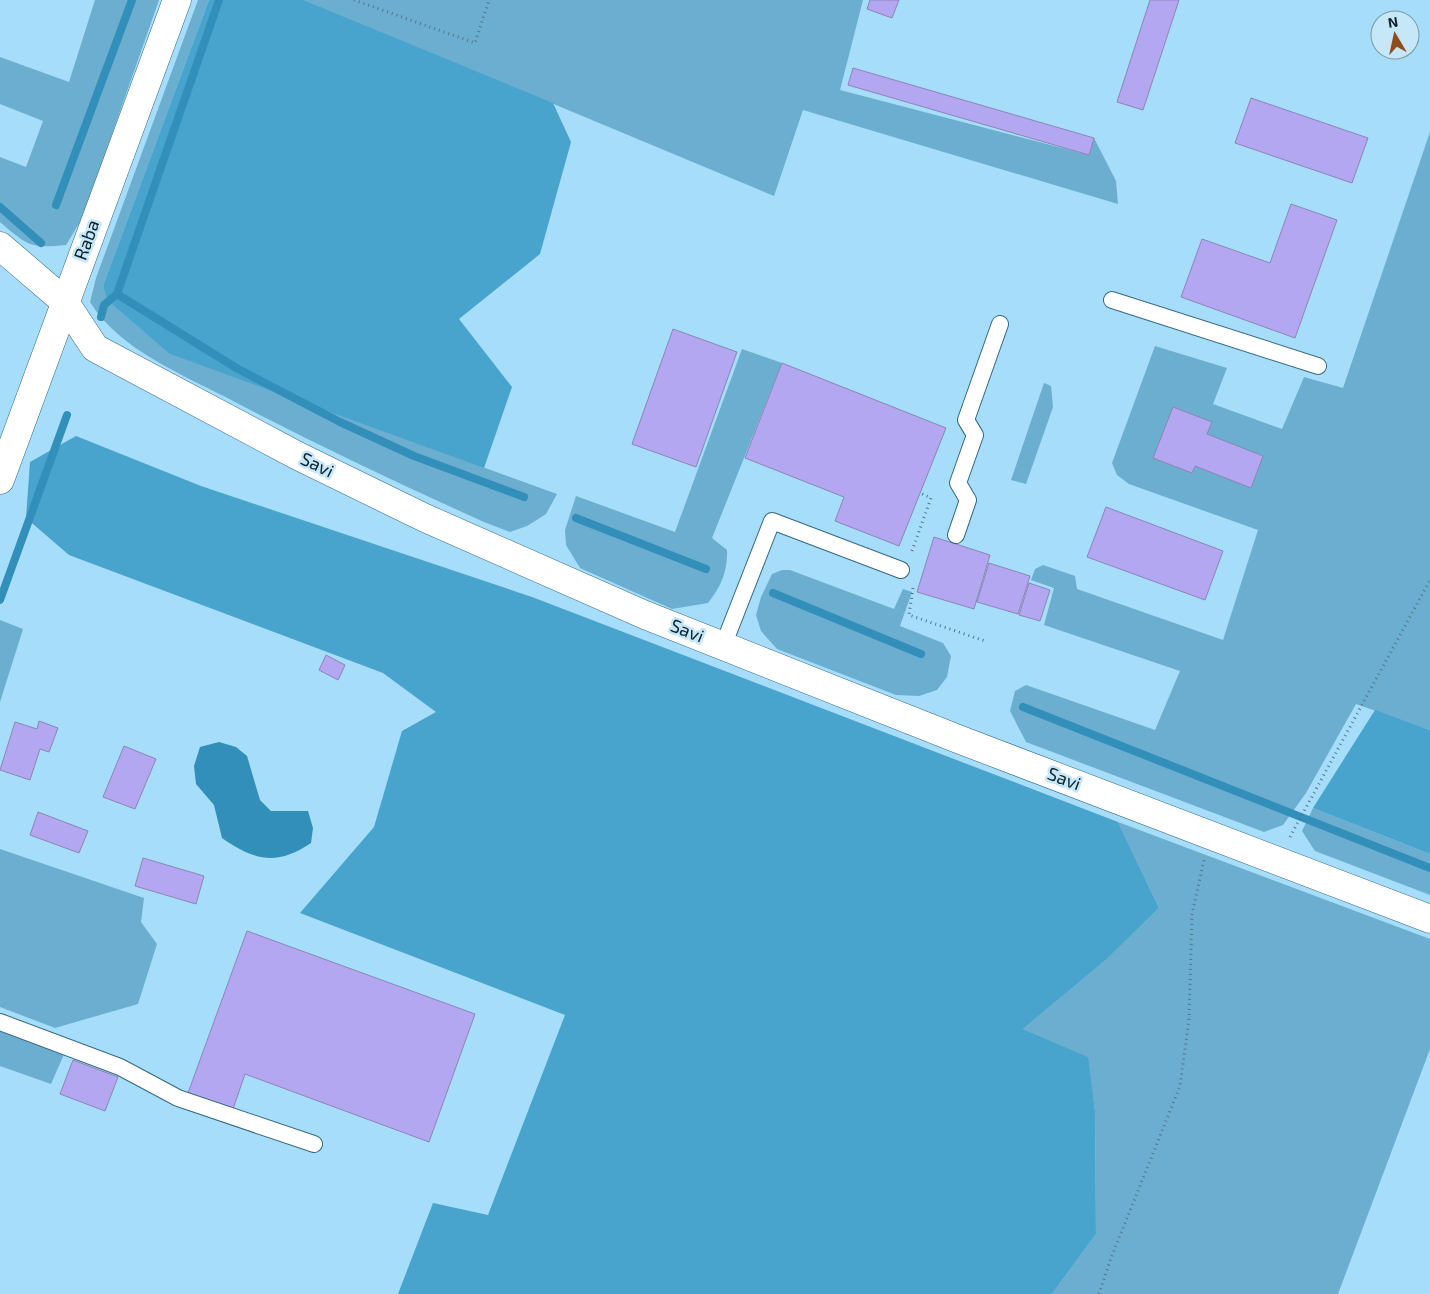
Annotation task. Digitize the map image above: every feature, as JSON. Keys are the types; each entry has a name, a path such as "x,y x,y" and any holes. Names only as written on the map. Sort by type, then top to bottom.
{"street":[{"name":"Raba","path":"0,480 64,301 177,0"},
{"name":"Savi","path":"0,246 64,301 95,348 281,447 451,530 645,615 1214,837 1430,919"}],"lane":[{"path":"1112,300 1318,366"},
{"path":"956,535 968,500 958,483 975,435 966,420 1000,324"},
{"path":"724,646 772,521 901,570"},
{"path":"0,1022 120,1066 178,1098 314,1144"}],"path":[{"path":"354,0 475,43 489,0"},
{"path":"920,493 931,498 911,555 907,553 898,583 914,589 909,615 985,641"},
{"path":"1296,827 1430,580"},
{"path":"1099,1294 1111,1258 1180,1086 1189,1019 1192,914 1201,869 1214,837"}],"shaded area":[{"path":"95,0 159,0 83,217 66,245 36,246 17,236 0,222 0,157 26,167 43,121 0,104 0,57 69,82"},
{"path":"198,0 209,0 103,286 107,300 171,354 557,494 546,514 527,526 510,532 421,493 297,434 175,372 136,348 118,334 90,302 96,278"},
{"path":"209,0 304,0 553,103 571,142 540,254 459,319 512,387 484,468 170,354 107,300 103,286"},
{"path":"304,0 863,0 840,90 1089,155 1094,138 1116,181 1118,204 803,110 774,196"},
{"path":"1430,132 1430,730 1356,704 1306,793 1283,825 1264,832 1026,742 1010,711 1015,691 1026,685 1155,730 1180,671 1044,625 1054,588 1031,580 1035,569 1043,565 1075,576 1077,589 1223,640 1258,530 1129,484 1117,475 1112,463 1155,346 1227,368 1213,404 1282,429 1304,377 1343,388"},
{"path":"742,349 782,363 712,538 727,550 725,571 713,597 708,603 672,609 580,568 566,545 565,530 576,496 675,532"},
{"path":"1044,383 1051,386 1053,407 1026,484 1011,480"},
{"path":"76,436 201,486 532,597 1118,822 1159,908 1107,959 1023,1029 1088,1057 1095,1111 1096,1234 1052,1294 398,1294 433,1203 488,1215 565,1015 300,913 374,827 402,731 436,712 383,673 69,555 26,518 30,462"},
{"path":"782,570 790,570 894,609 903,589 912,592 900,626 943,643 951,656 947,677 937,690 919,696 896,695 777,649 761,631 756,615 761,597 772,574"},
{"path":"0,620 23,629 0,702"},
{"path":"1375,710 1430,730 1430,854 1313,808"},
{"path":"219,742 236,747 247,756 260,800 271,811 308,811 313,828 311,843 287,855 277,858 266,858 245,852 222,838 214,805 196,784 194,766 200,747"},
{"path":"1313,808 1430,854 1430,895 1315,851 1302,831"},
{"path":"1118,822 1430,939 1430,1049 1338,1294 1052,1294 1096,1234 1095,1111 1087,1057 1023,1029 1107,959 1159,908"},
{"path":"0,849 144,898 141,922 157,944 138,1004 55,1028 0,1007"},
{"path":"0,1028 65,1052 51,1084 0,1066"}],"building":[{"path":"870,0 899,0 892,18 867,9"},
{"path":"1150,0 1179,0 1143,110 1117,102"},
{"path":"853,68 1094,138 1089,155 848,85"},
{"path":"1251,98 1368,138 1352,183 1235,143"},
{"path":"1291,204 1337,220 1295,338 1181,297 1202,239 1270,263"},
{"path":"673,329 737,352 696,467 632,444"},
{"path":"782,363 946,428 899,546 835,521 844,497 745,458"},
{"path":"1173,407 1212,422 1207,434 1263,456 1251,488 1195,466 1192,473 1153,458"},
{"path":"1106,507 1223,551 1205,600 1087,557"},
{"path":"934,537 990,555 974,609 917,592"},
{"path":"989,563 1030,576 1018,614 977,602"},
{"path":"1029,583 1050,590 1040,621 1019,615"},
{"path":"326,655 345,665 338,680 319,670"},
{"path":"39,721 58,728 49,752 40,749 30,780 0,770 15,722 37,729"},
{"path":"124,746 156,759 135,809 103,797"},
{"path":"38,812 88,831 79,853 30,835"},
{"path":"143,858 204,876 196,904 135,886"},
{"path":"247,931 475,1014 429,1142 245,1074 233,1109 188,1093"},
{"path":"73,1060 118,1077 105,1111 60,1094"}],"waterway":[{"path":"56,205 132,0"},
{"path":"101,317 104,305 117,294 219,0"},
{"path":"0,207 41,243"},
{"path":"117,294 238,369 340,422 414,456 524,497"},
{"path":"0,600 67,415"},
{"path":"576,518 706,569"},
{"path":"773,593 921,654"},
{"path":"1023,707 1430,868"}]}
